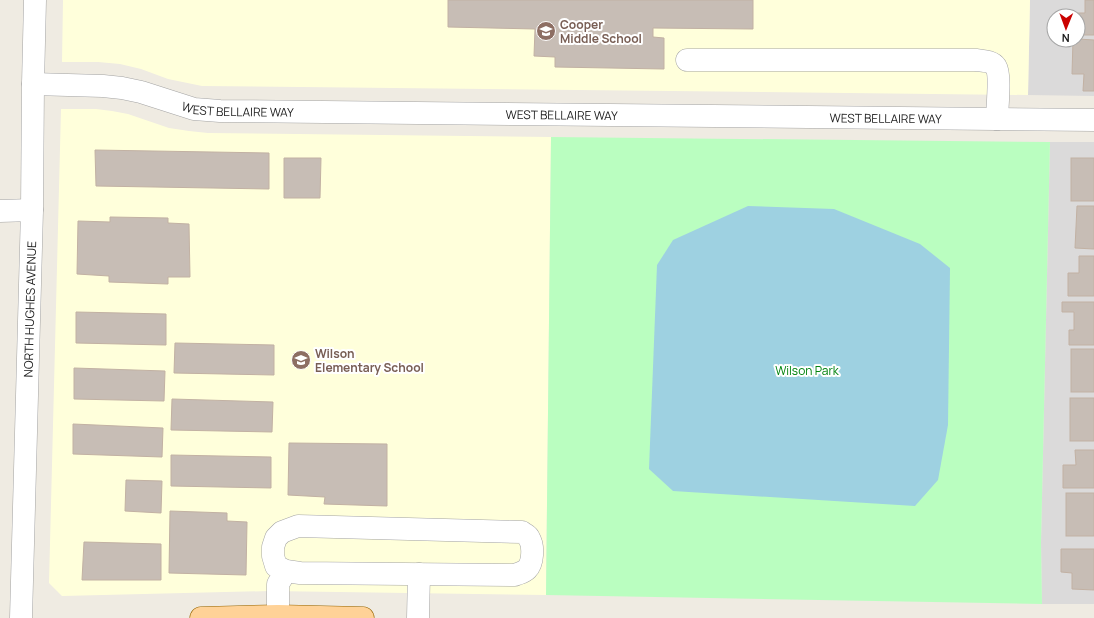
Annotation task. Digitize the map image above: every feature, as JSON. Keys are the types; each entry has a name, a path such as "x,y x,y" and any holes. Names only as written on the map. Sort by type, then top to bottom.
{"main road":[{"path":"201,618 278,616 363,618"}],"street":[{"name":"NORTH HUGHES AVENUE","path":"21,618 32,210 35,0"},
{"path":"687,60 968,60 990,62 996,66 998,74 997,119"},
{"name":"WEST BELLAIRE WAY","path":"33,84 122,88 141,92 194,109 220,111 1094,120"},
{"path":"0,211 32,210"},
{"path":"298,526 522,532 529,537 532,545 531,562 528,569 515,575 420,574 286,572 276,566 273,556 273,547 276,538 282,532 298,526"},
{"path":"278,616 278,584 286,572"},
{"path":"418,618 420,574"}],"shaded area":[{"name":"Cooper Middle School","path":"63,0 1030,0 1028,95 202,86 168,79 141,69 120,64 98,62 62,62"},
{"path":"1030,0 1094,0 1094,96 1028,95"},
{"name":"Wilson Elementary School","path":"61,109 96,109 112,111 128,114 169,128 208,133 551,137 546,595 270,591 62,596 49,583"},
{"path":"1050,142 1094,142 1094,604 1042,604 1041,543"}],"green space":[{"name":"Wilson Park","path":"551,137 1050,142 1041,543 1042,604 546,595"}],"water":[{"path":"748,206 834,209 920,244 950,268 948,425 938,480 915,506 673,491 649,469 657,265 673,240"}],"building":[{"path":"448,0 753,0 753,29 653,28 653,37 664,38 664,69 555,67 555,57 534,56 535,29 448,27"},
{"path":"1085,0 1094,0 1094,35 1086,35"},
{"path":"1086,40 1094,40 1094,91 1083,91 1084,74 1072,74 1073,48 1086,48"},
{"path":"95,150 269,153 269,189 96,186"},
{"path":"284,158 321,158 320,198 284,198"},
{"path":"1071,158 1094,158 1094,201 1071,201"},
{"path":"1077,206 1094,206 1094,249 1075,248"},
{"path":"110,217 168,218 168,223 189,224 190,277 168,277 168,284 109,282 109,276 77,274 78,221 110,222"},
{"path":"1079,256 1094,256 1094,296 1068,296 1068,273 1079,273"},
{"path":"1062,302 1094,302 1094,345 1069,345 1069,330 1074,330 1074,312 1062,312"},
{"path":"76,312 166,314 166,345 76,343"},
{"path":"175,343 274,345 274,375 174,373"},
{"path":"1071,349 1094,349 1094,392 1071,392"},
{"path":"74,368 165,371 164,401 74,399"},
{"path":"1070,398 1094,398 1094,441 1070,441"},
{"path":"172,399 273,402 272,432 171,430"},
{"path":"73,424 163,428 162,457 73,454"},
{"path":"289,443 387,444 387,506 324,504 325,497 288,495"},
{"path":"1075,450 1094,450 1094,488 1063,488 1063,465 1076,465"},
{"path":"171,455 271,457 271,488 171,486"},
{"path":"126,480 162,481 161,513 125,511"},
{"path":"1066,493 1094,493 1094,536 1066,536"},
{"path":"170,511 227,513 227,521 247,522 246,575 169,573"},
{"path":"84,542 161,544 161,580 82,580"},
{"path":"1061,549 1094,549 1094,590 1072,589 1072,573 1061,572"}],"place":[{"name":"Cooper Middle School","path":"546,31"},
{"name":"Wilson Elementary School","path":"301,360"}]}
